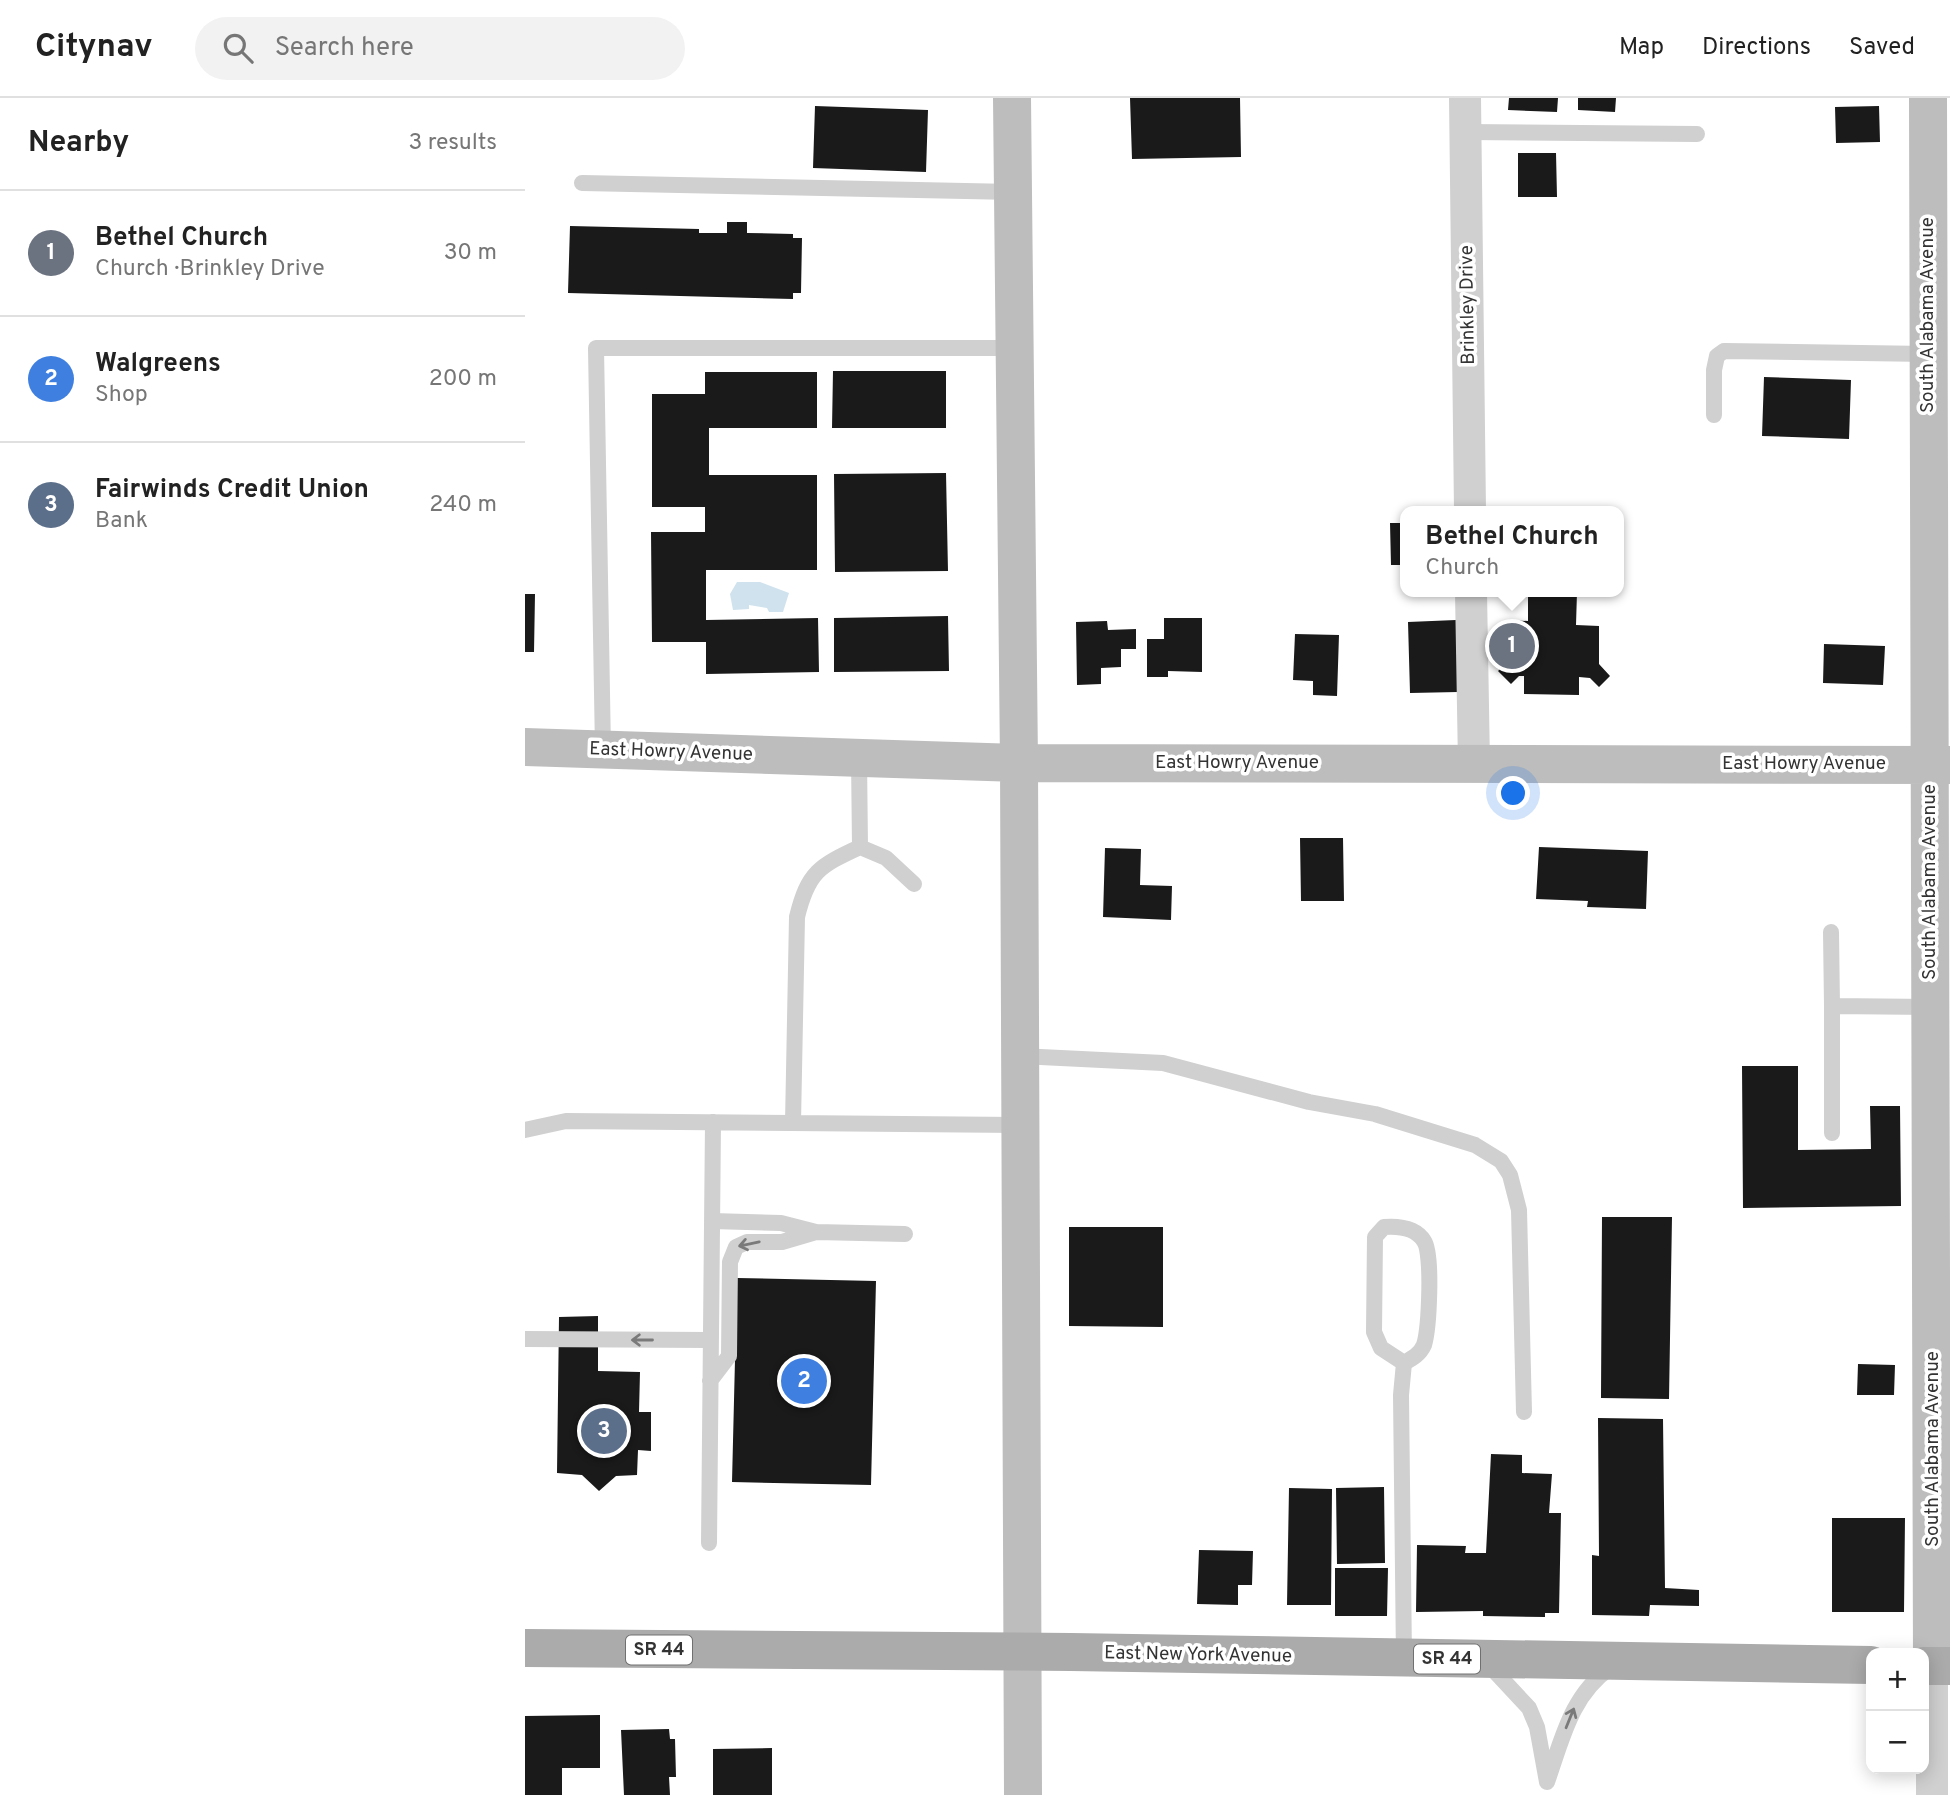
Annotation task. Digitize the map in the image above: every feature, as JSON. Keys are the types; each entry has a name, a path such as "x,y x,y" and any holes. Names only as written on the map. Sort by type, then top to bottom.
{"main road":[{"name":"East New York Avenue","path":"525,1648 1866,1665"}],"street":[{"path":"1012,98 1019,763 1023,1795"},
{"name":"Brinkley Drive","path":"1465,98 1471,506"},
{"name":"South Alabama Avenue","path":"1928,98 1936,368 1940,765 1931,1007 1942,1167 1935,1666"},
{"path":"1471,597 1473,764"},
{"name":"East Howry Avenue","path":"525,747 1019,763 1940,765"},
{"path":"1932,1795 1935,1666"}],"lane":[{"path":"1466,132 1697,134"},
{"path":"582,183 1013,192"},
{"path":"603,751 596,348 1015,348"},
{"path":"1714,415 1713,370 1717,356 1724,351 1936,368"},
{"path":"859,758 860,847"},
{"path":"793,1123 797,916 804,887 826,863 860,847 886,859 914,884"},
{"path":"1831,932 1832,1133"},
{"path":"1832,1006 1931,1007"},
{"path":"1020,1056 1163,1063 1309,1102 1375,1114 1475,1145 1501,1161 1510,1175 1519,1210 1524,1412"},
{"path":"525,1130 566,1121 1021,1125"},
{"path":"709,1544 713,1122"},
{"path":"712,1221 781,1223 816,1232 905,1234"},
{"path":"1384,1227 1406,1229 1416,1234 1425,1241 1428,1254 1428,1323 1423,1346 1417,1356 1404,1363 1381,1348 1374,1332 1375,1237 1384,1227"},
{"path":"710,1381 729,1356 730,1262 736,1247 747,1241 782,1242 816,1232"},
{"path":"525,1339 711,1340"},
{"path":"1404,1363 1401,1395 1404,1659"},
{"path":"1484,1660 1528,1708 1537,1727 1547,1782 1577,1701 1592,1681 1619,1661"}],"water":[{"path":"737,582 760,582 789,593 783,612 769,612 767,608 749,605 749,609 733,610 730,594"}],"building":[{"path":"1130,98 1240,98 1241,157 1132,159"},
{"path":"1509,98 1558,98 1557,112 1508,110"},
{"path":"1578,98 1616,98 1615,112 1578,110"},
{"path":"815,106 928,110 926,172 813,168"},
{"path":"1879,106 1880,142 1836,143 1835,107"},
{"path":"1518,153 1556,153 1557,197 1518,197"},
{"path":"727,222 747,222 747,233 793,234 793,238 802,238 801,293 793,293 793,299 568,293 570,226 699,229 699,233 727,233"},
{"path":"833,371 946,371 946,428 832,428"},
{"path":"705,372 817,372 817,428 709,428 709,475 817,475 817,570 706,570 706,620 818,618 819,672 706,674 706,642 652,642 651,532 705,532 705,507 652,507 652,394 705,394"},
{"path":"1764,377 1851,380 1849,439 1762,436"},
{"path":"946,473 948,571 835,572 834,474"},
{"path":"1390,523 1400,523 1400,565 1391,565"},
{"path":"525,594 535,594 534,652 525,652"},
{"path":"1528,597 1577,597 1576,625 1599,626 1599,664 1610,676 1599,687 1590,678 1579,677 1579,695 1524,694 1524,676 1519,676 1511,684 1498,671 1505,664 1506,620 1528,621"},
{"path":"948,616 949,671 834,672 834,618"},
{"path":"1164,618 1202,618 1202,672 1168,671 1168,677 1147,677 1147,639 1164,639"},
{"path":"1456,620 1458,692 1410,693 1408,622"},
{"path":"1107,621 1108,630 1136,629 1136,649 1121,649 1121,667 1101,668 1101,684 1077,685 1076,622"},
{"path":"1295,634 1339,635 1337,696 1313,695 1313,681 1293,680"},
{"path":"1824,644 1885,646 1883,685 1823,683"},
{"path":"1300,838 1343,838 1344,901 1301,901"},
{"path":"1539,847 1648,851 1646,909 1587,907 1588,901 1536,899"},
{"path":"1105,848 1141,849 1140,885 1172,886 1171,920 1103,917"},
{"path":"1742,1066 1798,1066 1798,1150 1871,1149 1870,1106 1900,1106 1901,1206 1743,1208"},
{"path":"1602,1217 1672,1217 1669,1399 1601,1398"},
{"path":"1069,1227 1163,1227 1163,1327 1069,1326"},
{"path":"737,1278 876,1281 871,1485 732,1482"},
{"path":"598,1316 598,1371 640,1372 639,1412 651,1412 651,1451 638,1450 637,1475 616,1476 599,1491 582,1475 557,1473 559,1317"},
{"path":"1858,1364 1895,1365 1894,1395 1857,1395"},
{"path":"1598,1418 1663,1419 1665,1588 1699,1590 1699,1606 1650,1605 1649,1616 1592,1615 1592,1555 1599,1556"},
{"path":"1491,1454 1522,1455 1522,1473 1552,1474 1549,1513 1561,1513 1559,1613 1545,1613 1545,1617 1483,1616 1483,1611 1416,1612 1417,1545 1466,1546 1465,1553 1486,1553"},
{"path":"1384,1487 1385,1563 1337,1564 1336,1488"},
{"path":"1289,1488 1332,1489 1331,1605 1287,1605"},
{"path":"1832,1518 1905,1518 1904,1612 1832,1612"},
{"path":"1199,1550 1253,1551 1252,1585 1238,1585 1238,1605 1197,1604"},
{"path":"1335,1568 1388,1568 1387,1616 1335,1616"},
{"path":"600,1715 600,1768 562,1768 562,1795 525,1795 525,1716"},
{"path":"669,1729 670,1739 675,1739 676,1777 669,1777 670,1795 624,1795 621,1730"},
{"path":"772,1748 772,1795 713,1795 713,1749"}],"place":[{"name":"Bethel Church","path":"1512,646"},
{"name":"Walgreens","path":"804,1381"},
{"name":"Fairwinds Credit Union","path":"604,1431"}]}
